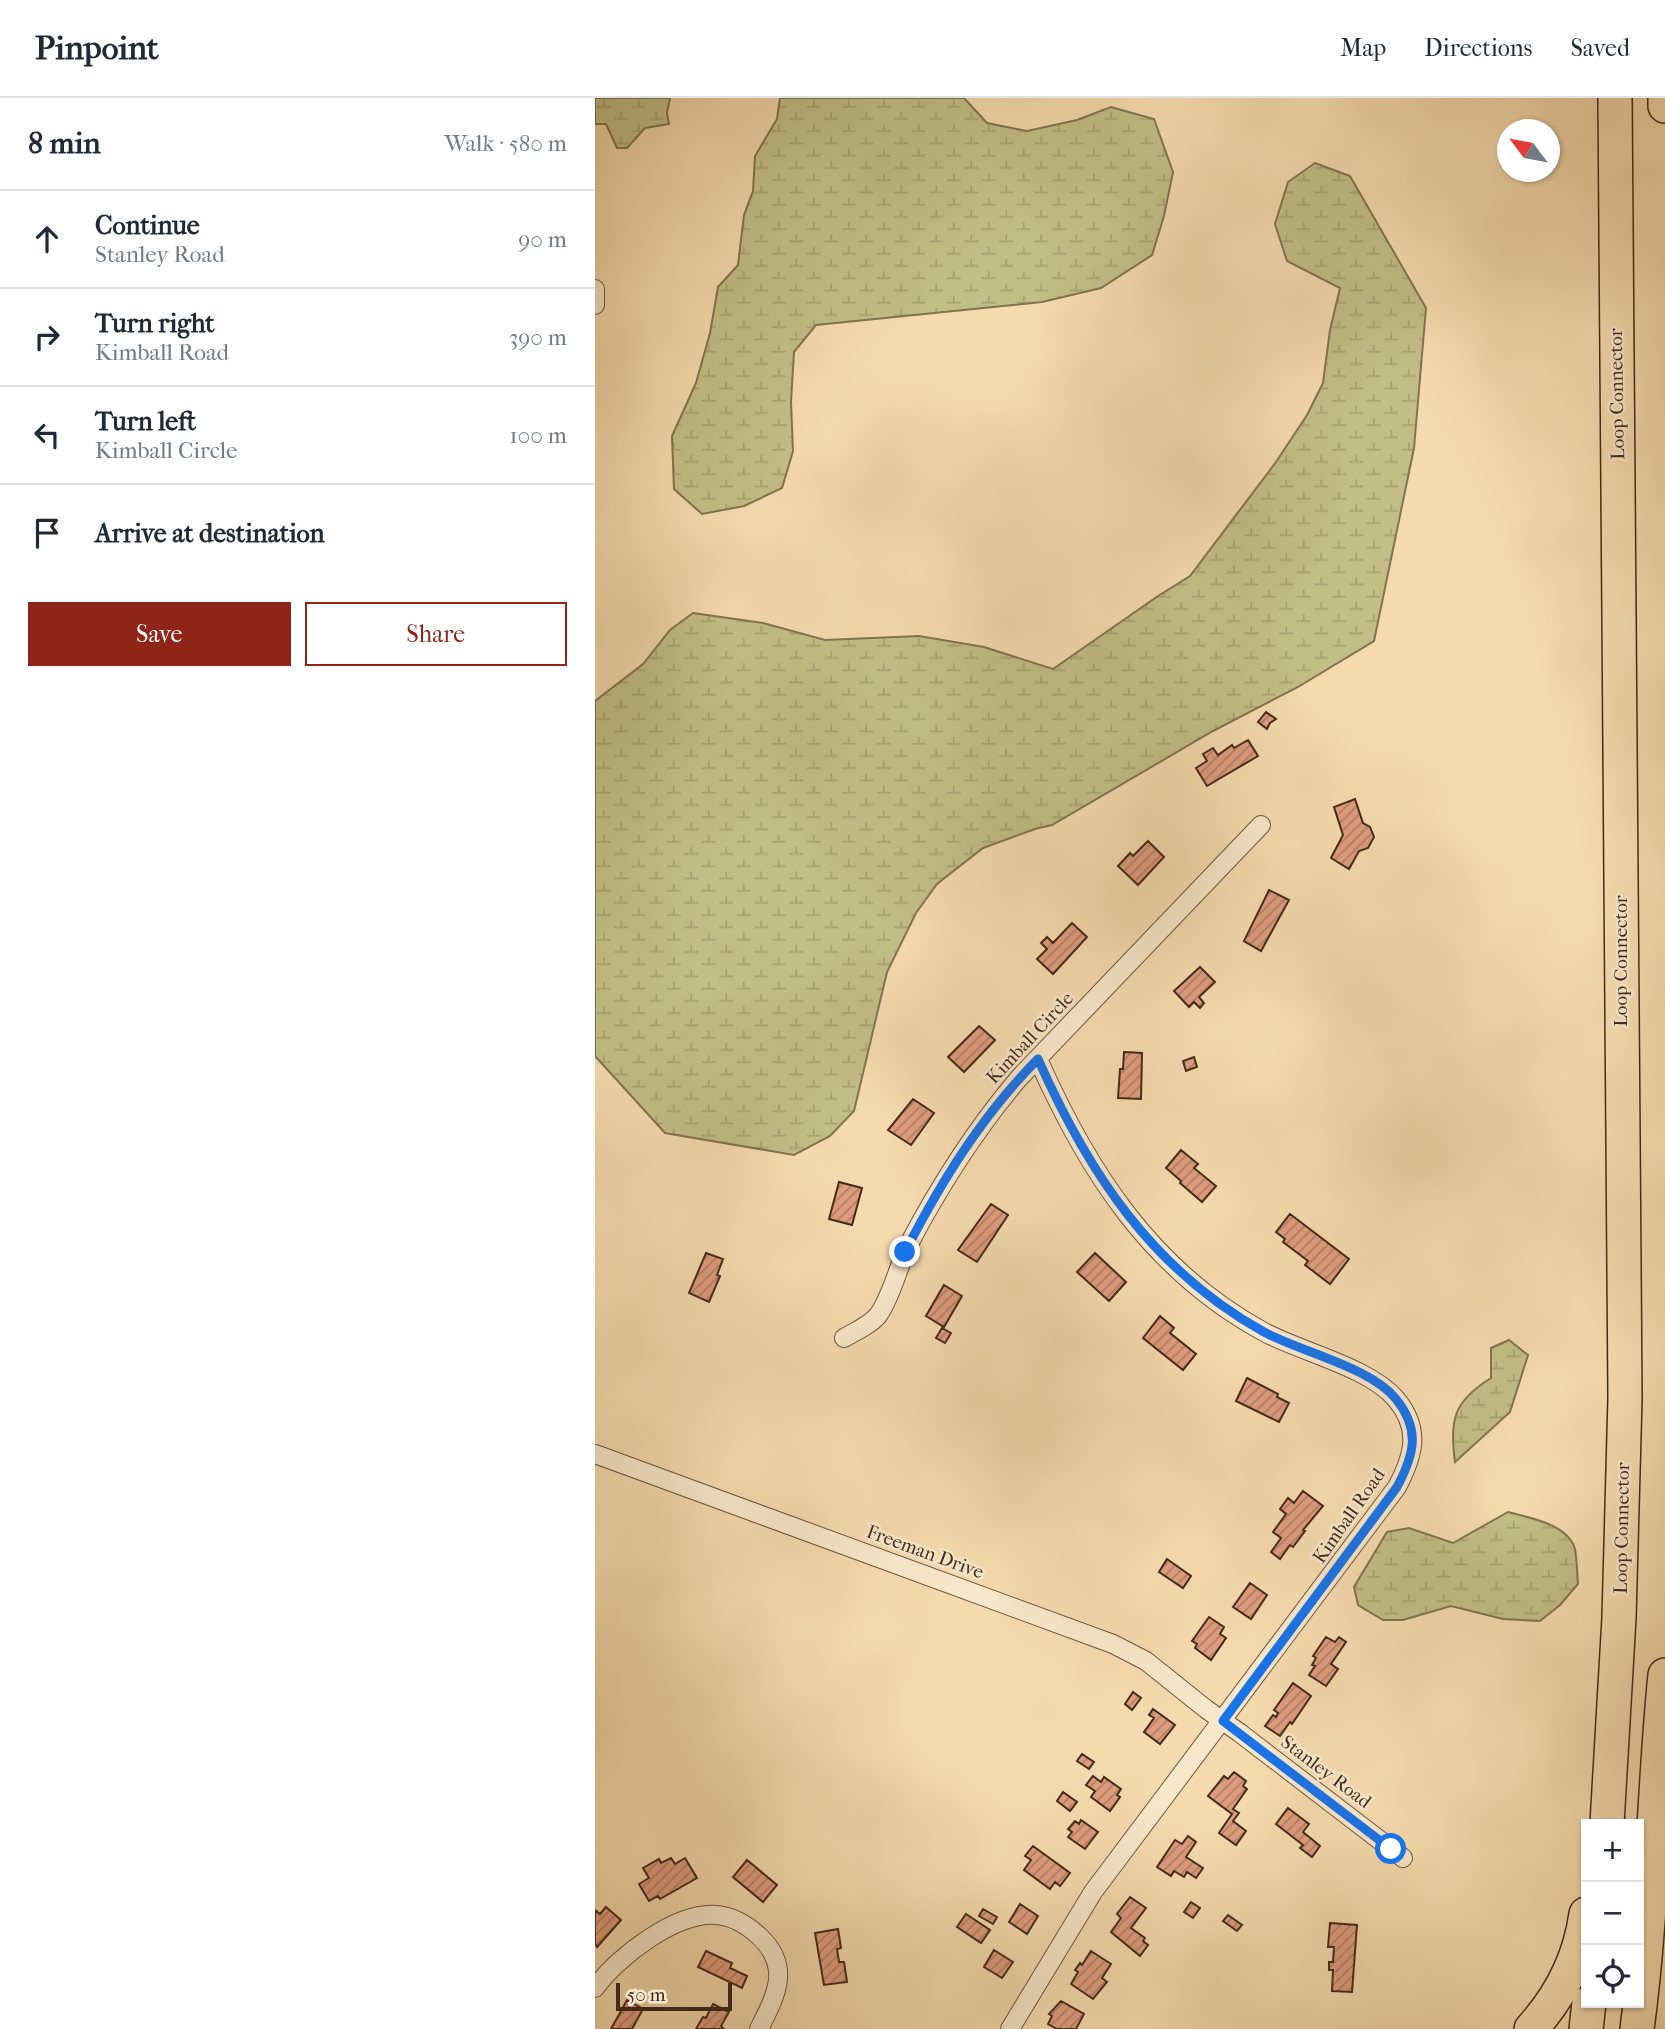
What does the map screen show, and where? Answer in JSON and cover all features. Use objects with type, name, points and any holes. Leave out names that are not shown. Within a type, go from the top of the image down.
[{"type":"highway","name":"Loop Connector","points":[[1607,1819],[1615,1730],[1625,1398],[1615,98]]},
{"type":"highway","points":[[1665,98],[1665,106]]},
{"type":"highway","points":[[1637,2029],[1651,1895],[1656,1767],[1665,1675]]},
{"type":"highway","points":[[1601,1819],[1615,1730]]},
{"type":"highway","points":[[1531,2029],[1548,2008],[1569,1973],[1581,1938]]},
{"type":"highway","points":[[1586,2029],[1588,2008]]},
{"type":"street","points":[[595,289],[595,304]]},
{"type":"street","name":"Kimball Circle","points":[[844,1338],[878,1316],[905,1252],[952,1167],[996,1105],[1261,825]]},
{"type":"street","name":"Kimball Road","points":[[1010,2029],[1087,1900],[1397,1487],[1408,1466],[1413,1448],[1412,1430],[1394,1397],[1376,1383],[1265,1333],[1205,1293],[1146,1236],[1097,1174],[1071,1130],[1038,1059]]},
{"type":"street","name":"Freeman Drive","points":[[595,1454],[1113,1644],[1146,1661],[1223,1721]]},
{"type":"street","name":"Stanley Road","points":[[1223,1721],[1403,1858]]},
{"type":"street","points":[[595,1988],[626,1954],[674,1925],[698,1916],[715,1914],[730,1917],[747,1926],[762,1939],[774,1955],[779,1973],[777,1992],[759,2029]]},
{"type":"green space","points":[[595,98],[670,98],[667,113],[669,124],[645,128],[627,148],[617,148],[606,124],[595,124]]},
{"type":"green space","points":[[780,98],[964,98],[987,123],[1027,131],[1077,120],[1111,107],[1154,119],[1173,172],[1152,255],[1101,288],[1042,302],[816,325],[794,352],[791,402],[793,451],[782,488],[744,506],[702,514],[674,489],[672,436],[696,383],[710,333],[718,287],[738,265],[744,215],[753,191],[755,156],[777,119]]},
{"type":"green space","points":[[1315,163],[1350,176],[1426,308],[1414,448],[1374,641],[1298,687],[1213,731],[1052,825],[983,848],[937,884],[916,913],[887,972],[854,1111],[830,1136],[794,1155],[665,1133],[595,1056],[595,701],[643,664],[670,630],[693,613],[763,623],[825,640],[919,636],[984,647],[1053,669],[1190,576],[1276,462],[1307,415],[1323,383],[1330,330],[1340,288],[1287,261],[1275,224],[1288,182]]},
{"type":"green space","points":[[1509,1340],[1528,1355],[1510,1412],[1455,1462],[1453,1434],[1457,1413],[1469,1395],[1491,1378],[1491,1348]]},
{"type":"green space","points":[[1508,1512],[1557,1528],[1571,1540],[1575,1549],[1578,1584],[1560,1605],[1540,1621],[1503,1619],[1451,1606],[1403,1620],[1383,1620],[1358,1605],[1354,1587],[1387,1532],[1409,1528],[1453,1543]]},
{"type":"building","points":[[1266,712],[1276,719],[1267,729],[1258,722]]},
{"type":"building","points":[[1248,740],[1258,756],[1207,786],[1196,768],[1207,761],[1203,754],[1213,748],[1218,755],[1232,745],[1234,748]]},
{"type":"building","points":[[1355,799],[1363,823],[1370,827],[1374,837],[1368,848],[1359,851],[1349,869],[1331,858],[1343,835],[1334,807]]},
{"type":"building","points":[[1148,841],[1164,857],[1138,885],[1118,866],[1130,853],[1133,856]]},
{"type":"building","points":[[1269,890],[1289,900],[1261,951],[1244,941]]},
{"type":"building","points":[[1072,923],[1087,937],[1053,974],[1037,959],[1047,949],[1041,943],[1047,937],[1053,943]]},
{"type":"building","points":[[1200,967],[1215,982],[1199,997],[1204,1003],[1200,1008],[1194,1002],[1189,1007],[1174,991]]},
{"type":"building","points":[[979,1026],[995,1040],[964,1072],[948,1057]]},
{"type":"building","points":[[1124,1052],[1142,1053],[1141,1099],[1118,1098]]},
{"type":"building","points":[[1194,1057],[1197,1067],[1186,1071],[1183,1061]]},
{"type":"building","points":[[913,1099],[934,1113],[911,1145],[888,1130]]},
{"type":"building","points":[[1181,1150],[1198,1164],[1194,1168],[1216,1186],[1202,1202],[1166,1168]]},
{"type":"building","points":[[839,1182],[862,1188],[852,1225],[829,1219]]},
{"type":"building","points":[[991,1204],[1008,1215],[977,1262],[958,1250]]},
{"type":"building","points":[[1290,1214],[1349,1259],[1330,1284],[1305,1265],[1308,1261],[1283,1242],[1285,1239],[1276,1232]]},
{"type":"building","points":[[706,1253],[723,1259],[717,1275],[720,1276],[709,1302],[689,1293]]},
{"type":"building","points":[[1095,1253],[1126,1282],[1109,1301],[1077,1272]]},
{"type":"building","points":[[944,1285],[962,1296],[944,1327],[926,1316]]},
{"type":"building","points":[[1160,1316],[1174,1328],[1170,1333],[1196,1354],[1183,1370],[1143,1338]]},
{"type":"building","points":[[942,1328],[951,1333],[945,1343],[936,1338]]},
{"type":"building","points":[[1247,1378],[1278,1394],[1277,1397],[1289,1403],[1279,1422],[1236,1401]]},
{"type":"building","points":[[1303,1491],[1323,1506],[1293,1547],[1290,1545],[1280,1559],[1271,1552],[1281,1538],[1273,1532],[1286,1514],[1280,1509],[1288,1498],[1294,1503]]},
{"type":"building","points":[[1167,1559],[1191,1576],[1183,1588],[1159,1572]]},
{"type":"building","points":[[1250,1583],[1267,1595],[1251,1619],[1233,1607]]},
{"type":"building","points":[[1209,1617],[1224,1627],[1220,1634],[1226,1638],[1211,1660],[1195,1648],[1197,1644],[1192,1641]]},
{"type":"building","points":[[1326,1637],[1335,1642],[1339,1637],[1346,1642],[1331,1664],[1338,1669],[1326,1686],[1309,1675],[1315,1666],[1312,1665],[1316,1658],[1313,1656]]},
{"type":"building","points":[[1293,1683],[1311,1696],[1292,1724],[1290,1722],[1280,1736],[1265,1726],[1273,1715],[1276,1717],[1278,1713],[1274,1710]]},
{"type":"building","points":[[1133,1692],[1141,1698],[1132,1710],[1125,1704]]},
{"type":"building","points":[[1153,1709],[1175,1725],[1160,1744],[1144,1732],[1154,1718],[1149,1715]]},
{"type":"building","points":[[1082,1754],[1094,1762],[1089,1769],[1077,1761]]},
{"type":"building","points":[[1234,1772],[1246,1781],[1243,1786],[1247,1789],[1233,1809],[1239,1813],[1233,1821],[1246,1831],[1236,1845],[1219,1833],[1232,1814],[1208,1796],[1224,1776],[1228,1779]]},
{"type":"building","points":[[1093,1776],[1101,1782],[1104,1777],[1121,1789],[1117,1795],[1120,1797],[1110,1811],[1091,1797],[1095,1791],[1086,1785]]},
{"type":"building","points":[[1063,1792],[1077,1802],[1070,1811],[1057,1801]]},
{"type":"building","points":[[1288,1808],[1309,1824],[1303,1832],[1320,1846],[1312,1857],[1300,1848],[1303,1845],[1276,1824]]},
{"type":"building","points":[[1081,1820],[1098,1832],[1085,1849],[1068,1837],[1072,1832],[1068,1829],[1075,1821],[1079,1824]]},
{"type":"building","points":[[1188,1836],[1196,1842],[1186,1857],[1203,1868],[1196,1878],[1187,1872],[1184,1877],[1174,1871],[1171,1876],[1157,1867],[1175,1840],[1182,1844]]},
{"type":"building","points":[[1033,1846],[1070,1873],[1060,1886],[1055,1882],[1050,1889],[1024,1870],[1031,1860],[1025,1856]]},
{"type":"building","points":[[671,1858],[675,1864],[685,1858],[697,1878],[660,1899],[658,1896],[649,1901],[639,1884],[649,1878],[643,1868],[659,1859],[661,1863]]},
{"type":"building","points":[[747,1860],[777,1885],[763,1902],[733,1877]]},
{"type":"building","points":[[1130,1897],[1146,1908],[1131,1928],[1145,1938],[1143,1941],[1148,1945],[1140,1956],[1111,1932],[1121,1918],[1117,1914]]},
{"type":"building","points":[[1191,1902],[1200,1908],[1193,1918],[1184,1912]]},
{"type":"building","points":[[1020,1904],[1038,1916],[1027,1934],[1009,1922]]},
{"type":"building","points":[[606,1907],[621,1920],[597,1947],[595,1910],[600,1914]]},
{"type":"building","points":[[983,1909],[997,1917],[993,1924],[979,1916]]},
{"type":"building","points":[[966,1914],[990,1930],[981,1943],[957,1927]]},
{"type":"building","points":[[1228,1915],[1242,1925],[1237,1931],[1223,1921]]},
{"type":"building","points":[[1330,1923],[1357,1925],[1352,1992],[1332,1991],[1333,1970],[1329,1970],[1329,1962],[1333,1962],[1334,1947],[1328,1947]]},
{"type":"building","points":[[838,1929],[841,1948],[837,1949],[839,1962],[844,1962],[847,1982],[824,1985],[815,1933]]},
{"type":"building","points":[[994,1950],[1013,1962],[1002,1978],[984,1967]]},
{"type":"building","points":[[706,1951],[732,1963],[730,1968],[747,1976],[742,1988],[698,1967]]},
{"type":"building","points":[[1091,1951],[1111,1964],[1102,1978],[1107,1982],[1093,1999],[1071,1984],[1078,1972],[1075,1970],[1080,1963],[1082,1965]]},
{"type":"building","points":[[627,2000],[643,2009],[632,2029],[611,2029]]},
{"type":"building","points":[[1061,2001],[1084,2014],[1076,2029],[1057,2029],[1048,2024],[1052,2016],[1049,2014]]},
{"type":"building","points":[[713,2004],[729,2012],[721,2026],[724,2029],[696,2029],[703,2017],[706,2018]]},
{"type":"route","points":[[905,1252],[952,1167],[973,1136],[996,1105],[1038,1059],[1071,1130],[1097,1174],[1146,1236],[1175,1266],[1205,1293],[1265,1333],[1353,1371],[1376,1383],[1394,1397],[1412,1430],[1413,1448],[1408,1466],[1397,1487],[1223,1721],[1391,1849]]}]
